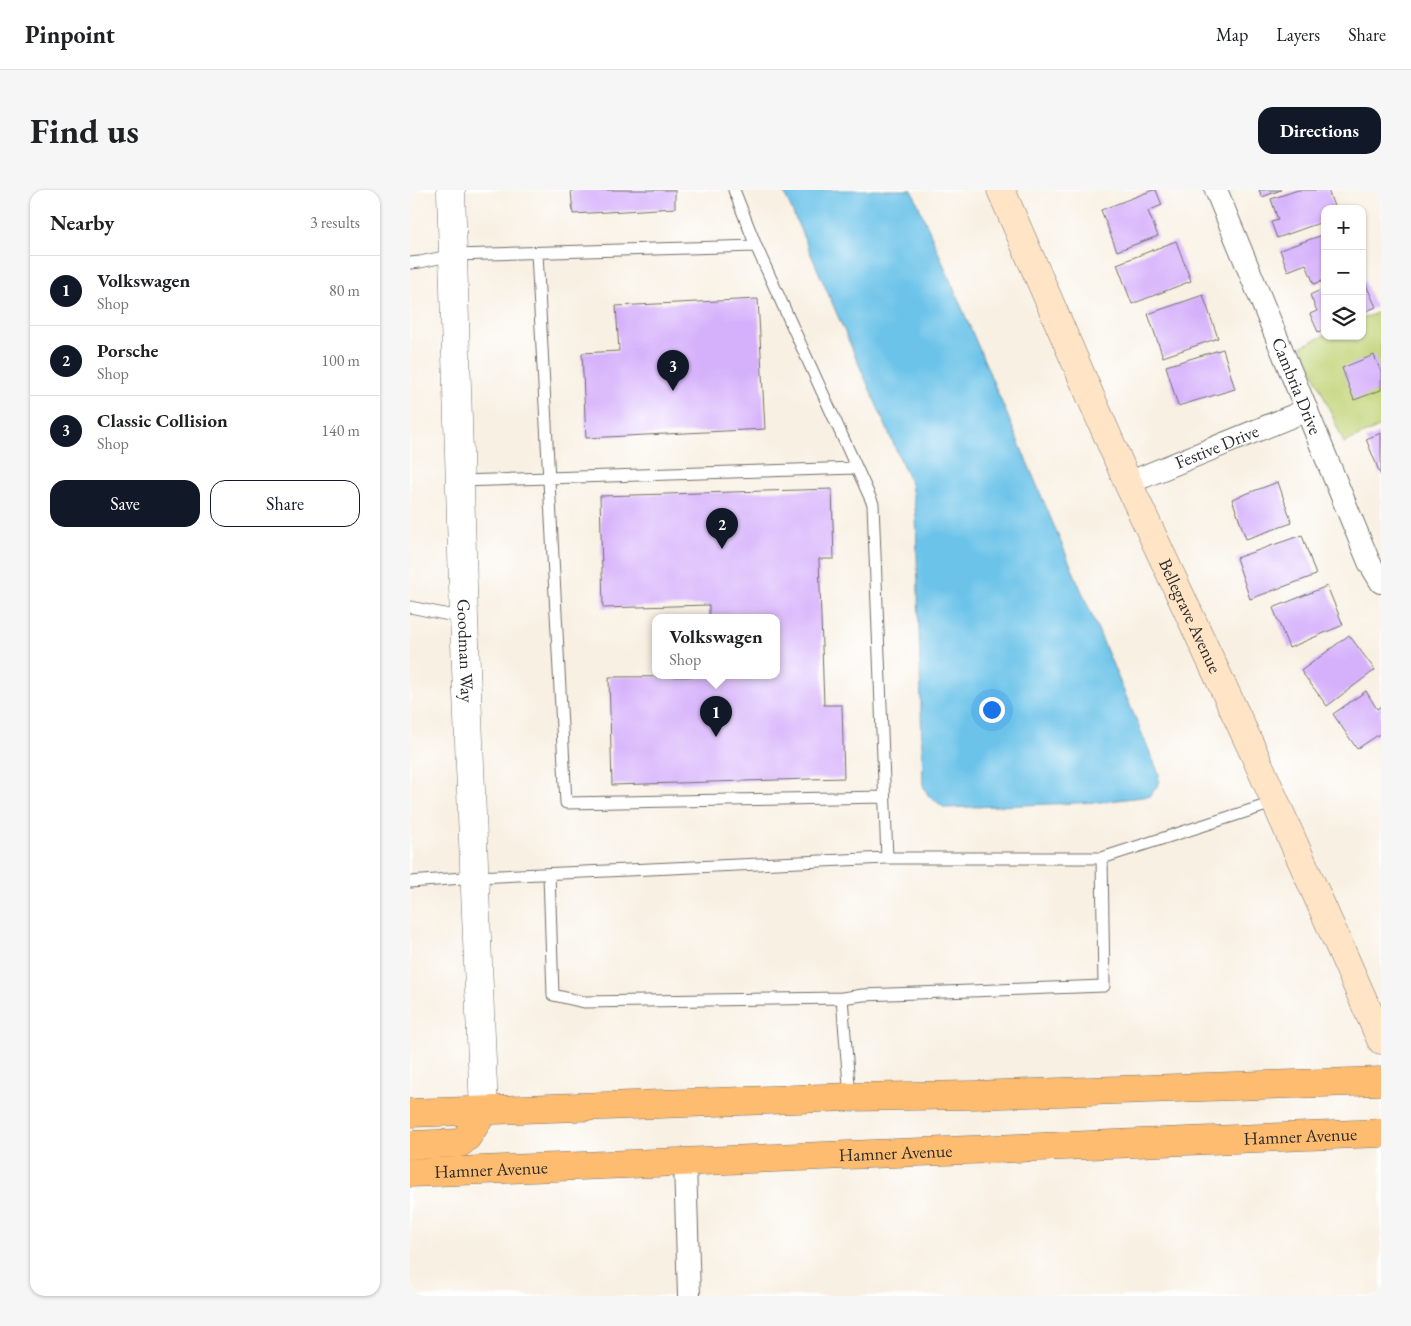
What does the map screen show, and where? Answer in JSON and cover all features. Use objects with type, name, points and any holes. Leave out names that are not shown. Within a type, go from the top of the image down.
[{"type":"main road","name":"Bellegrave Avenue","points":[[1001,190],[1128,483],[1276,802],[1381,1040]]},
{"type":"main road","points":[[410,1114],[850,1097],[973,1095],[1381,1081]]},
{"type":"main road","points":[[410,1146],[460,1143],[467,1137],[484,1111]]},
{"type":"main road","name":"Hamner Avenue","points":[[410,1173],[1381,1133]]},
{"type":"street","name":"Goodman Way","points":[[450,190],[464,618],[484,1111]]},
{"type":"street","name":"Cambria Drive","points":[[1216,190],[1369,562],[1381,582]]},
{"type":"street","name":"Festive Drive","points":[[1128,483],[1307,410]]},
{"type":"street","points":[[685,1163],[689,1296]]},
{"type":"lane","points":[[734,190],[756,246],[872,504],[887,858]]},
{"type":"lane","points":[[410,263],[453,255],[756,246]]},
{"type":"lane","points":[[537,253],[566,803],[884,797]]},
{"type":"lane","points":[[460,482],[856,468]]},
{"type":"lane","points":[[410,606],[464,618]]},
{"type":"lane","points":[[410,882],[476,877],[887,858],[1102,858],[1276,802]]},
{"type":"lane","points":[[549,874],[554,995],[584,1002],[842,998],[863,995],[1104,986],[1102,858]]},
{"type":"lane","points":[[842,998],[850,1097]]},
{"type":"green space","points":[[1381,311],[1381,426],[1344,443],[1302,346],[1321,337],[1321,340],[1366,340],[1366,317]]},
{"type":"water","points":[[783,190],[912,190],[1159,774],[1158,785],[1150,796],[1101,802],[945,808],[928,795],[923,785],[916,515],[911,484]]},
{"type":"building","points":[[571,190],[675,190],[675,208],[573,214]]},
{"type":"building","points":[[1156,190],[1162,205],[1148,211],[1158,236],[1117,251],[1101,210]]},
{"type":"building","points":[[1259,190],[1281,190],[1262,197]]},
{"type":"building","points":[[1298,190],[1328,190],[1334,205],[1321,205],[1321,222],[1277,238],[1271,222],[1278,220],[1271,199]]},
{"type":"building","points":[[1321,235],[1321,281],[1314,284],[1306,264],[1288,271],[1280,250]]},
{"type":"building","points":[[1176,241],[1191,281],[1132,304],[1117,264]]},
{"type":"building","points":[[1366,285],[1376,307],[1366,311]]},
{"type":"building","points":[[1321,290],[1321,331],[1318,332],[1310,314],[1317,311],[1310,295]]},
{"type":"building","points":[[1203,295],[1218,338],[1163,357],[1148,314]]},
{"type":"building","points":[[758,299],[765,429],[586,438],[582,353],[619,351],[616,306]]},
{"type":"building","points":[[1223,349],[1235,389],[1178,406],[1166,366]]},
{"type":"building","points":[[1374,355],[1381,372],[1381,390],[1354,400],[1342,368]]},
{"type":"building","points":[[1381,433],[1381,476],[1366,439]]},
{"type":"building","points":[[1278,482],[1292,523],[1246,539],[1232,499]]},
{"type":"building","points":[[832,489],[834,559],[819,559],[824,705],[842,705],[844,778],[612,785],[609,677],[780,679],[780,614],[709,614],[709,605],[603,608],[600,496]]},
{"type":"building","points":[[1302,535],[1316,575],[1250,599],[1236,558]]},
{"type":"building","points":[[1327,586],[1343,625],[1289,648],[1273,608]]},
{"type":"building","points":[[1349,635],[1375,670],[1327,706],[1301,671]]},
{"type":"building","points":[[1366,691],[1377,709],[1381,706],[1381,733],[1357,749],[1333,714]]},
{"type":"place","name":"Classic Collision","points":[[673,391]]},
{"type":"place","name":"Porsche","points":[[722,549]]},
{"type":"place","name":"Volkswagen","points":[[716,737]]}]
